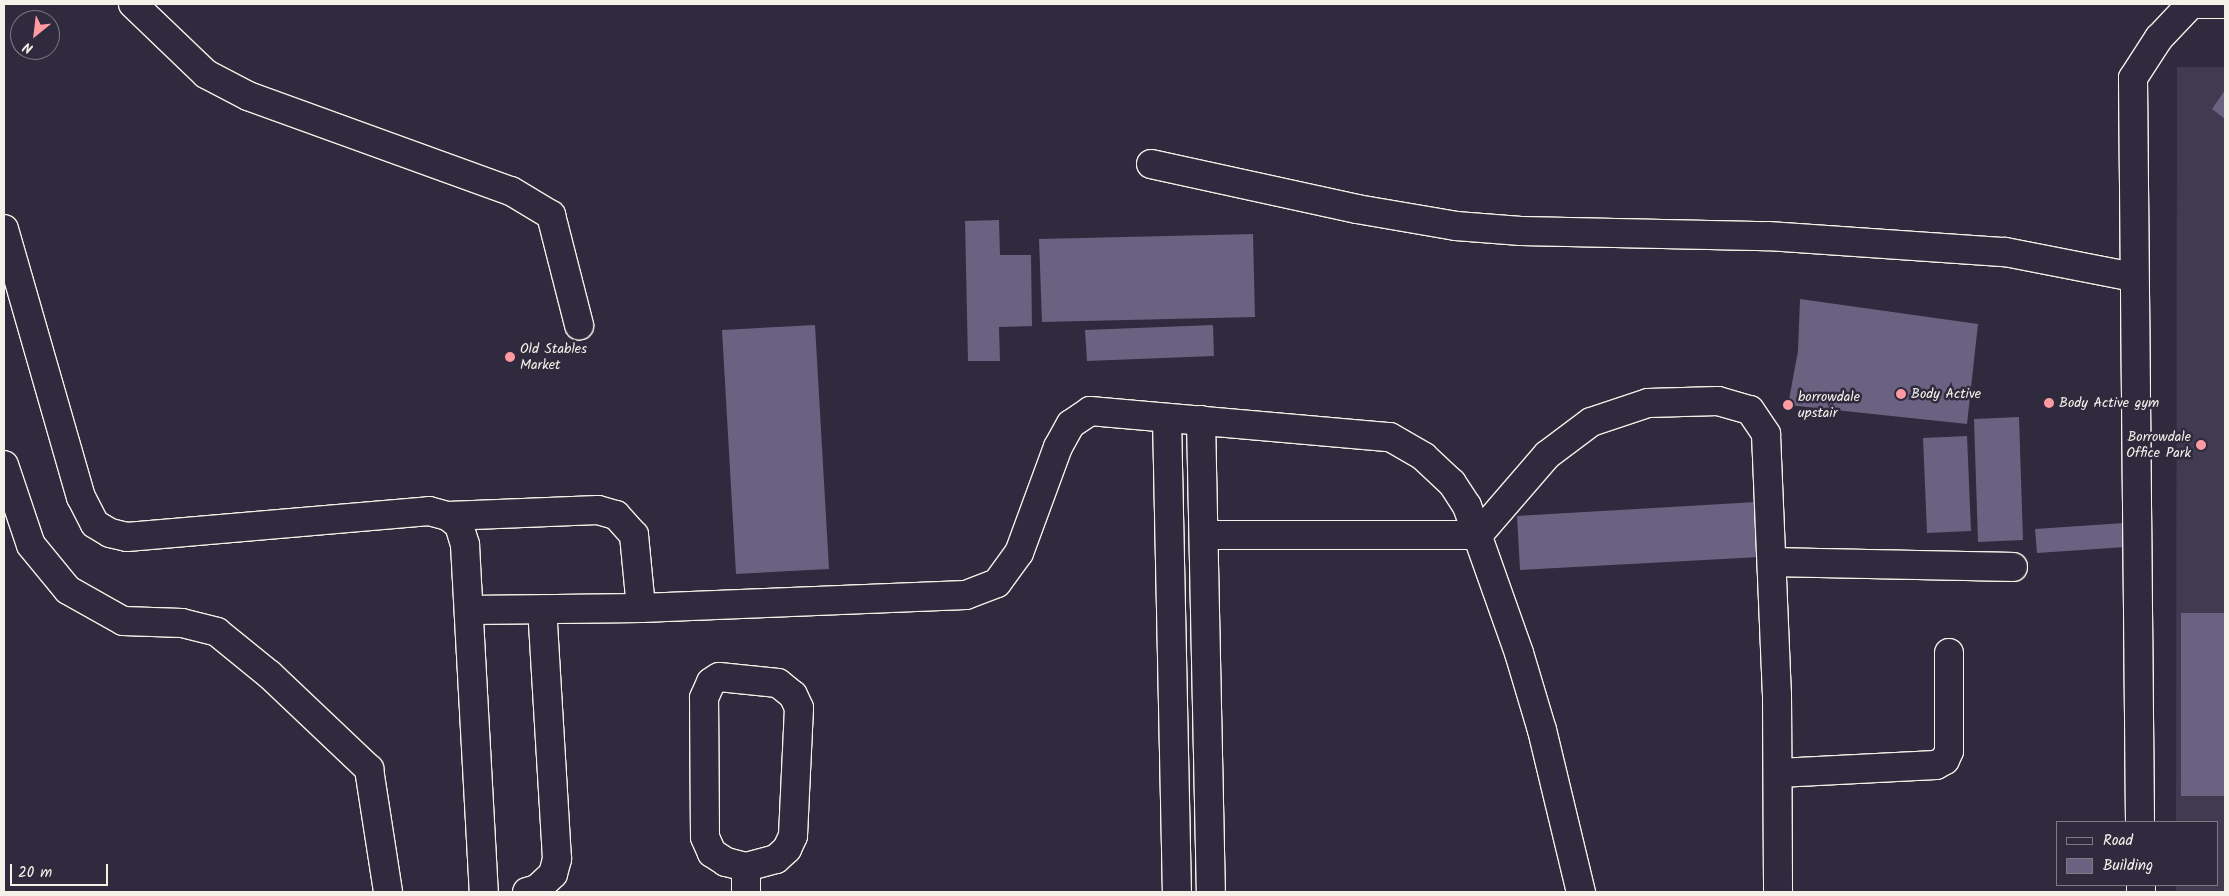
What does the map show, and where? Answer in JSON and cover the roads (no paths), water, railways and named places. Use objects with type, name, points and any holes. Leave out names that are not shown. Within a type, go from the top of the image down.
[{"type":"street","points":[[133,4],[206,74],[248,96],[511,191],[552,215],[578,325]]},
{"type":"street","points":[[2140,821],[2133,78],[2159,38],[2191,4],[2225,4]]},
{"type":"street","points":[[1150,164],[1357,209],[1456,226],[1521,232],[1768,236],[1995,251],[2134,278]]},
{"type":"street","points":[[4,229],[81,498],[95,524],[110,533],[126,537],[429,511],[448,516],[598,510],[616,516],[634,535],[641,608]]},
{"type":"street","points":[[1204,535],[1478,535],[1547,455],[1590,422],[1648,403],[1718,401],[1750,410],[1766,434],[1778,773],[1778,892]]},
{"type":"street","points":[[468,610],[641,608],[966,595],[997,583],[1019,553],[1058,447],[1071,424],[1090,411],[1390,437],[1424,457],[1452,483],[1467,506],[1520,653],[1542,730],[1582,892]]},
{"type":"street","points":[[1167,418],[1177,892]]},
{"type":"street","points":[[1201,420],[1211,892]]},
{"type":"street","points":[[4,465],[31,544],[68,590],[123,621],[182,623],[217,632],[270,675],[369,769],[388,892]]},
{"type":"street","points":[[448,516],[459,525],[465,545],[484,892]]},
{"type":"street","points":[[1772,562],[2013,567]]},
{"type":"street","points":[[527,892],[538,889],[553,874],[557,859],[542,609]]},
{"type":"street","points":[[1778,773],[1936,766],[1945,760],[1949,751],[1948,653]]},
{"type":"street","points":[[719,677],[778,683],[792,695],[799,708],[793,836],[787,849],[746,880],[726,862],[712,853],[705,838],[704,698],[711,682],[719,677]]},
{"type":"place","name":"Old Stables Market","points":[[510,357]]},
{"type":"place","name":"Body Active","points":[[1901,394]]},
{"type":"place","name":"Body Active gym","points":[[2049,403]]},
{"type":"place","name":"borrowdale upstair","points":[[1788,405]]},
{"type":"place","name":"Borrowdale Office Park","points":[[2201,445]]}]
